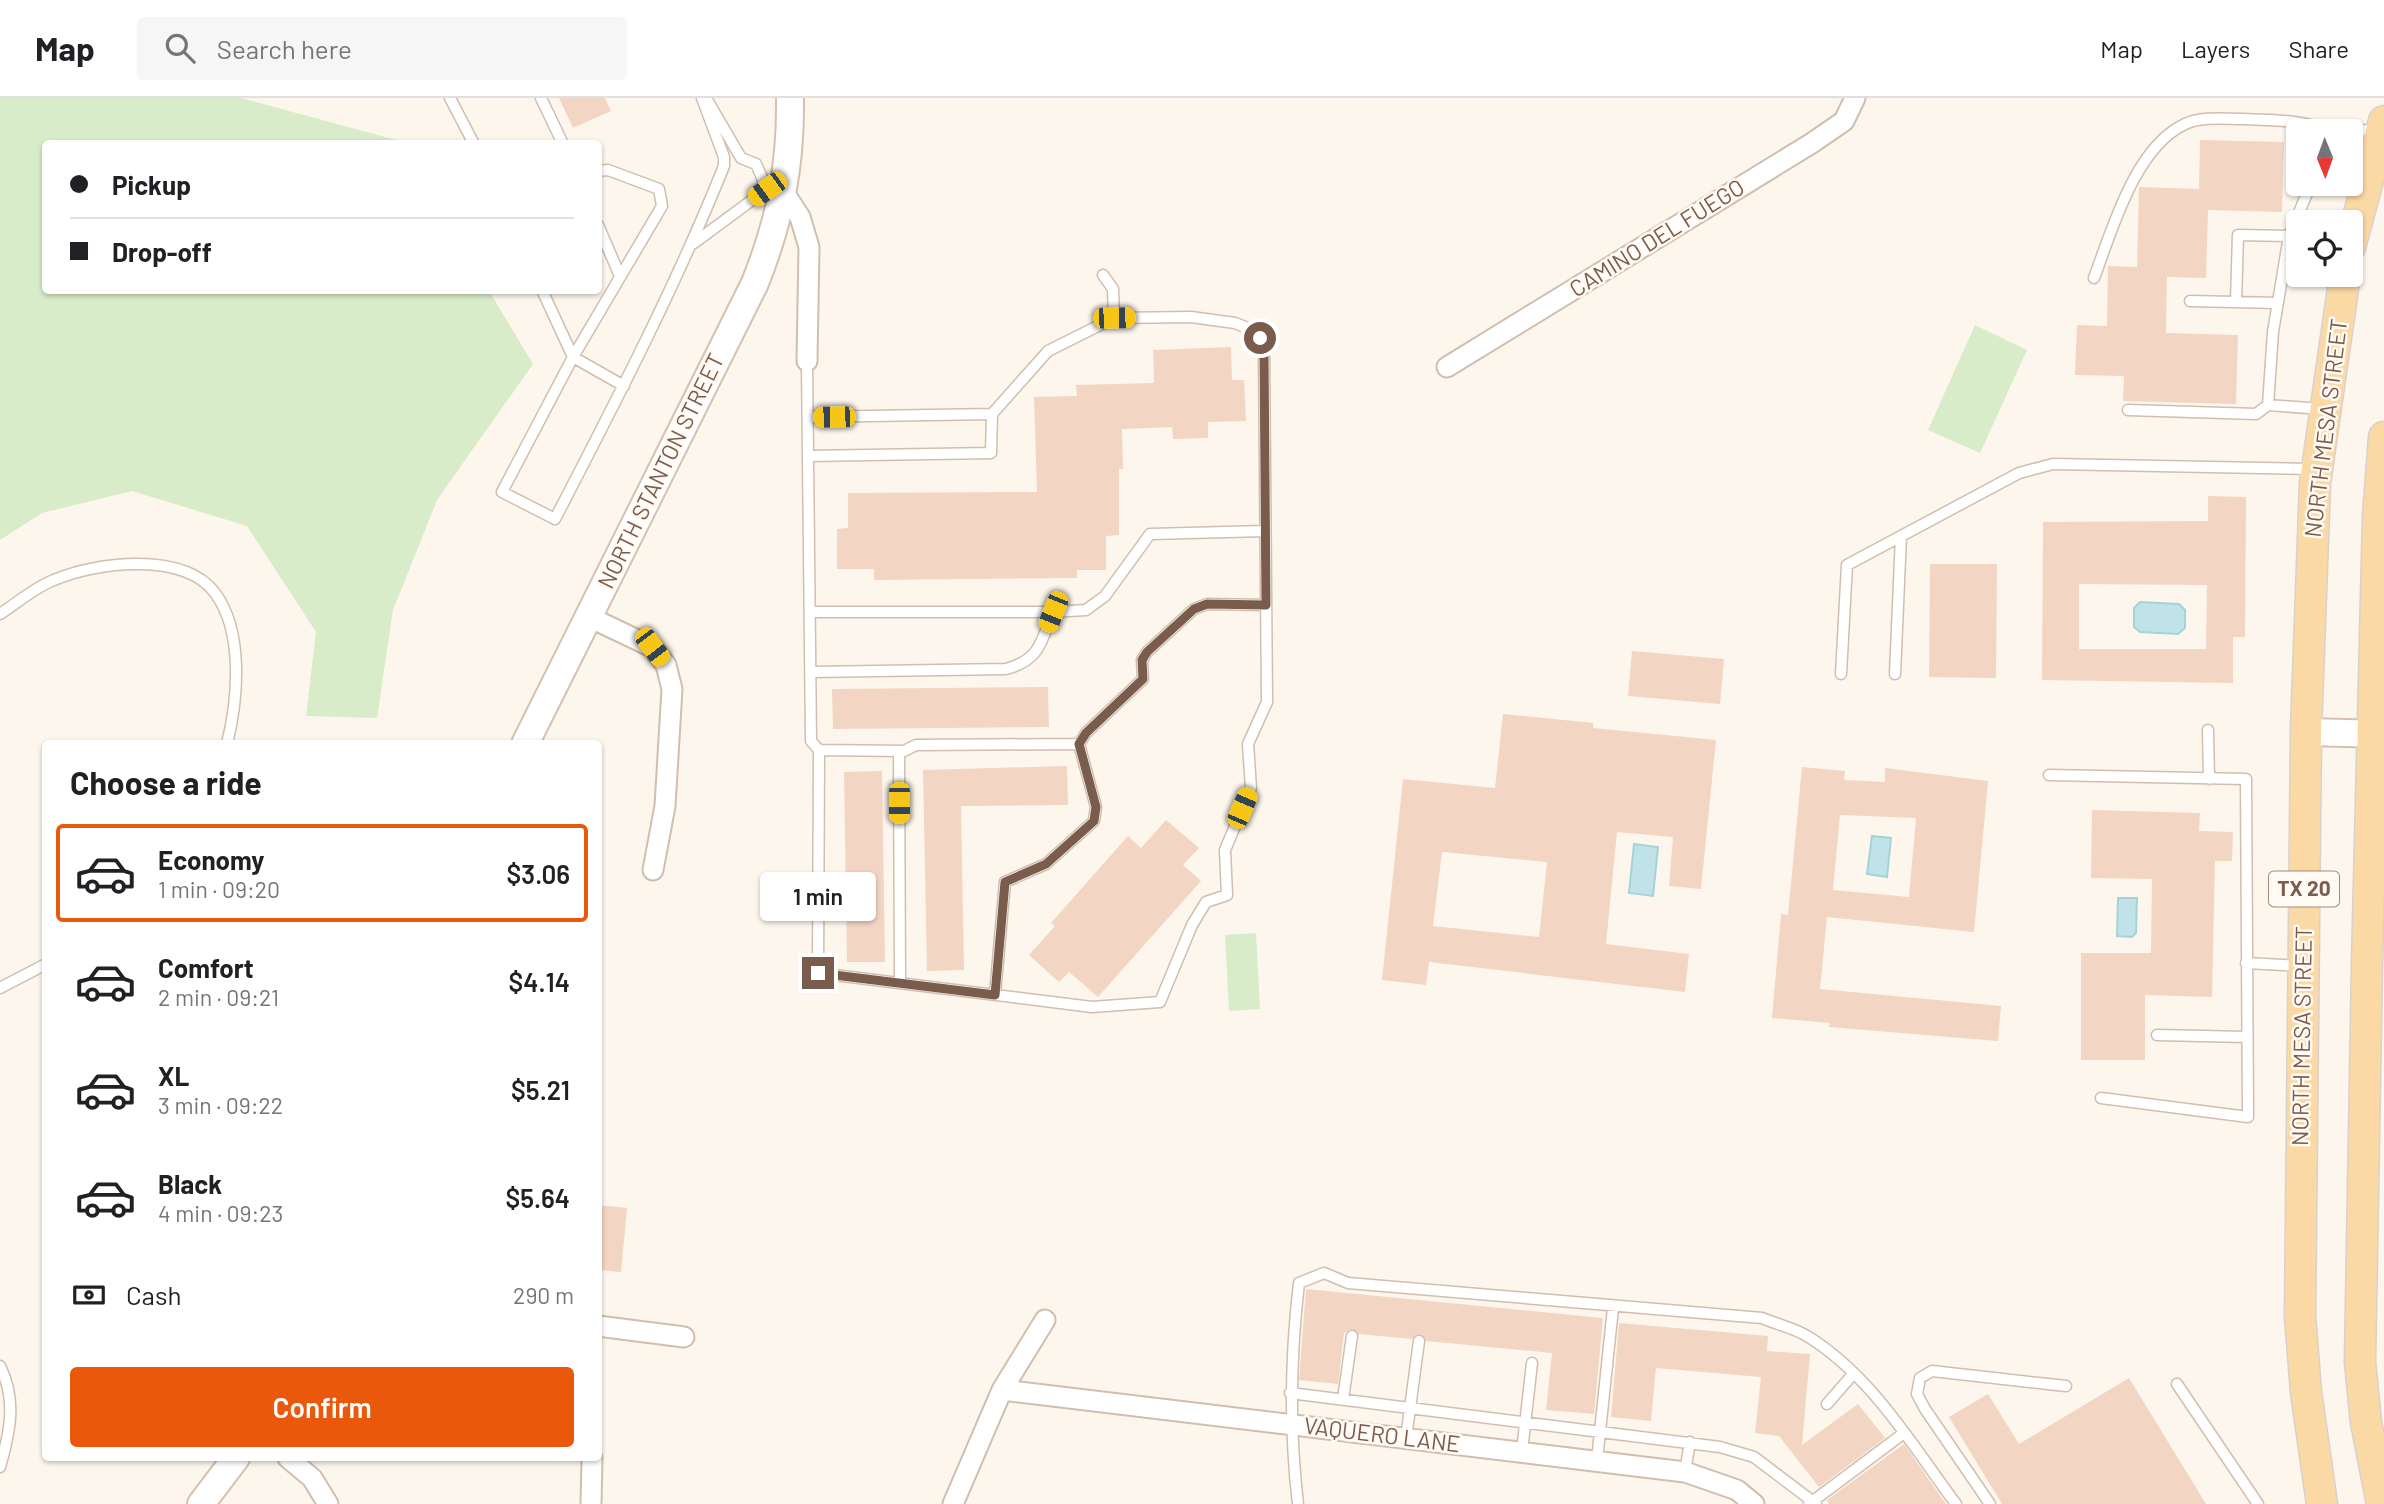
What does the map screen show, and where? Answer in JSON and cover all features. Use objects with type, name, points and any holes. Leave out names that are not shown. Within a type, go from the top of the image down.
[{"type":"main road","points":[[2360,210],[2383,128]]},
{"type":"main road","name":"NORTH MESA STREET","points":[[2322,1504],[2306,1392],[2300,1316],[2306,732],[2316,469],[2343,287]]},
{"type":"main road","name":"TX 20","points":[[2382,1504],[2366,1422],[2360,1362],[2367,1234],[2380,732],[2384,437]]},
{"type":"street","name":"NORTH STANTON STREET","points":[[528,740],[755,283],[776,191],[790,98]]},
{"type":"street","name":"CAMINO DEL FUEGO","points":[[1447,367],[1812,143],[1844,121],[1856,98]]},
{"type":"street","points":[[776,191],[800,217],[809,247],[807,361]]},
{"type":"street","points":[[589,617],[652,647],[666,665],[672,689],[665,806],[653,870]]},
{"type":"street","points":[[2306,732],[2380,732]]},
{"type":"street","points":[[953,1504],[1002,1390],[1045,1320]]},
{"type":"street","points":[[602,1327],[684,1337]]},
{"type":"street","name":"VAQUERO LANE","points":[[1002,1390],[1685,1472],[1737,1490],[1754,1504]]},
{"type":"street","points":[[201,1504],[234,1461]]},
{"type":"street","points":[[292,1461],[312,1478],[328,1504]]},
{"type":"street","points":[[591,1504],[592,1461]]},
{"type":"lane","points":[[450,98],[472,140]]},
{"type":"lane","points":[[541,98],[561,140]]},
{"type":"lane","points":[[693,243],[776,191],[756,164],[741,158],[704,98]]},
{"type":"lane","points":[[602,171],[608,170],[659,189],[663,196],[662,205],[573,357],[502,492],[555,519],[624,386],[693,243],[724,166],[724,157],[704,98]]},
{"type":"lane","points":[[2094,278],[2130,185],[2168,135],[2185,124],[2201,119],[2286,120]]},
{"type":"lane","points":[[2363,129],[2383,128]]},
{"type":"lane","points":[[602,234],[620,276]]},
{"type":"lane","points":[[2236,302],[2238,235],[2286,236]]},
{"type":"lane","points":[[2269,405],[2278,303],[2286,254]]},
{"type":"lane","points":[[1103,275],[1113,289],[1114,318]]},
{"type":"lane","points":[[544,294],[573,357],[624,386]]},
{"type":"lane","points":[[2190,301],[2278,303]]},
{"type":"lane","points":[[807,361],[808,417],[808,456],[811,672],[811,741],[819,750],[818,973],[1092,1007],[1160,1002],[1192,925],[1206,902],[1227,895],[1225,850],[1251,788],[1248,744],[1267,702],[1264,351],[1260,338],[1250,328],[1212,319],[1114,318],[1048,351],[992,414],[991,453],[808,456]]},
{"type":"lane","points":[[2128,410],[2256,414],[2269,405],[2324,410]]},
{"type":"lane","points":[[808,417],[992,414]]},
{"type":"lane","points":[[1841,674],[1847,565],[2019,473],[2053,464],[2316,469]]},
{"type":"lane","points":[[810,612],[1086,610],[1105,596],[1150,534],[1265,531]]},
{"type":"lane","points":[[1895,674],[1901,536]]},
{"type":"lane","points":[[0,614],[52,580],[125,563],[163,567],[194,576],[214,592],[226,613],[233,647],[235,687],[228,740]]},
{"type":"lane","points":[[995,995],[1005,882],[1046,864],[1094,821],[1096,807],[1079,744],[1086,733],[1143,679],[1142,660],[1147,652],[1194,609],[1207,604],[1266,605]]},
{"type":"lane","points":[[811,672],[1006,669],[1023,664],[1036,653],[1053,612]]},
{"type":"lane","points":[[2208,730],[2209,779]]},
{"type":"lane","points":[[819,750],[899,751],[916,745],[1079,744]]},
{"type":"lane","points":[[899,751],[900,983]]},
{"type":"lane","points":[[2049,775],[2246,779],[2248,1117],[2101,1098]]},
{"type":"lane","points":[[2246,963],[2302,966]]},
{"type":"lane","points":[[0,988],[42,966]]},
{"type":"lane","points":[[2157,1035],[2247,1037]]},
{"type":"lane","points":[[1298,1504],[1290,1393],[1299,1283],[1313,1275],[1324,1273],[1348,1283],[1613,1308],[1762,1318],[1806,1335],[1854,1373],[1904,1433],[1956,1504]]},
{"type":"lane","points":[[1597,1460],[1613,1308]]},
{"type":"lane","points":[[1343,1399],[1352,1336]]},
{"type":"lane","points":[[1406,1438],[1419,1341]]},
{"type":"lane","points":[[1522,1451],[1532,1363]]},
{"type":"lane","points":[[0,1366],[8,1381],[12,1425],[0,1466]]},
{"type":"lane","points":[[1990,1504],[1925,1409],[1917,1394],[1920,1378],[1933,1371],[2066,1387]]},
{"type":"lane","points":[[1827,1404],[1854,1373]]},
{"type":"lane","points":[[2177,1384],[2258,1504]]},
{"type":"lane","points":[[1290,1393],[1690,1442],[1754,1457],[1813,1503],[1904,1433]]},
{"type":"lane","points":[[1685,1472],[1690,1442]]},
{"type":"green space","points":[[0,98],[241,98],[396,140],[42,140],[42,294],[491,294],[533,364],[437,500],[393,610],[377,718],[306,716],[316,632],[247,526],[132,491],[42,513],[0,540]]},
{"type":"green space","points":[[1975,325],[2027,350],[1980,453],[1928,430]]},
{"type":"green space","points":[[1256,933],[1260,1009],[1229,1011],[1225,935]]},
{"type":"water","points":[[2140,602],[2179,604],[2185,610],[2185,628],[2178,634],[2140,632],[2134,627],[2134,608]]},
{"type":"water","points":[[1872,836],[1891,838],[1887,877],[1867,874]]},
{"type":"water","points":[[1634,844],[1658,847],[1653,896],[1629,893]]},
{"type":"water","points":[[2118,898],[2137,898],[2136,933],[2132,937],[2117,936]]},
{"type":"building","points":[[559,98],[605,98],[611,111],[573,128]]},
{"type":"building","points":[[2200,140],[2284,142],[2282,212],[2208,210],[2206,278],[2167,277],[2166,333],[2238,335],[2236,404],[2123,401],[2124,376],[2075,375],[2077,325],[2107,326],[2108,266],[2137,267],[2139,187],[2199,189]]},
{"type":"building","points":[[1231,347],[1232,380],[1244,380],[1246,421],[1208,422],[1208,438],[1173,439],[1172,427],[1122,429],[1123,469],[1119,469],[1119,535],[1106,536],[1106,570],[1077,570],[1077,578],[874,580],[874,569],[837,569],[837,529],[848,528],[848,493],[1037,492],[1034,397],[1077,396],[1076,385],[1154,383],[1153,350]]},
{"type":"building","points":[[2208,496],[2246,497],[2245,637],[2233,637],[2233,683],[2042,680],[2043,522],[2208,521]],"holes":[[[2079,584],[2207,585],[2206,649],[2079,649]]]},
{"type":"building","points":[[1930,564],[1997,564],[1996,678],[1929,677]]},
{"type":"building","points":[[1632,651],[1724,659],[1720,704],[1628,696]]},
{"type":"building","points":[[1048,687],[1049,727],[833,729],[832,689]]},
{"type":"building","points":[[1503,714],[1593,723],[1593,728],[1716,740],[1701,889],[1669,886],[1673,837],[1617,832],[1606,944],[1689,954],[1685,992],[1429,962],[1426,985],[1382,980],[1403,779],[1495,788]],"holes":[[[1442,852],[1547,862],[1539,937],[1433,926]]]},
{"type":"building","points":[[1067,766],[1068,805],[961,806],[964,970],[927,971],[923,770]]},
{"type":"building","points":[[1802,767],[1845,771],[1844,780],[1885,782],[1885,768],[1988,781],[1974,932],[1827,917],[1820,989],[2001,1006],[1998,1041],[1829,1027],[1830,1023],[1772,1018],[1781,914],[1788,915]],"holes":[[[1840,815],[1916,818],[1909,897],[1833,890]]]},
{"type":"building","points":[[882,771],[885,962],[847,962],[844,772]]},
{"type":"building","points":[[2092,810],[2200,813],[2199,831],[2233,832],[2232,861],[2215,861],[2212,997],[2145,995],[2145,1060],[2081,1060],[2081,953],[2151,953],[2152,879],[2091,878]]},
{"type":"building","points":[[1166,820],[1199,848],[1183,865],[1201,881],[1098,997],[1069,972],[1059,982],[1029,955],[1055,926],[1051,923],[1128,836],[1141,848]]},
{"type":"building","points":[[602,1205],[627,1208],[621,1272],[602,1270]]},
{"type":"building","points":[[1306,1289],[1603,1318],[1594,1414],[1546,1410],[1552,1353],[1426,1341],[1419,1334],[1412,1339],[1359,1334],[1350,1329],[1344,1333],[1338,1384],[1299,1380]]},
{"type":"building","points":[[1619,1323],[1768,1336],[1767,1351],[1810,1354],[1802,1445],[1858,1404],[1885,1438],[1819,1487],[1779,1436],[1755,1433],[1761,1377],[1656,1368],[1651,1421],[1611,1417]]},
{"type":"building","points":[[2129,1378],[2206,1504],[2002,1504],[1949,1417],[1988,1394],[2019,1444]]},
{"type":"building","points":[[1904,1444],[1946,1504],[1829,1504],[1827,1500]]},
{"type":"route","points":[[818,973],[995,995],[1005,882],[1046,864],[1094,821],[1096,807],[1079,744],[1086,733],[1143,679],[1142,660],[1147,652],[1194,609],[1207,604],[1266,605],[1264,351],[1260,338]]}]
